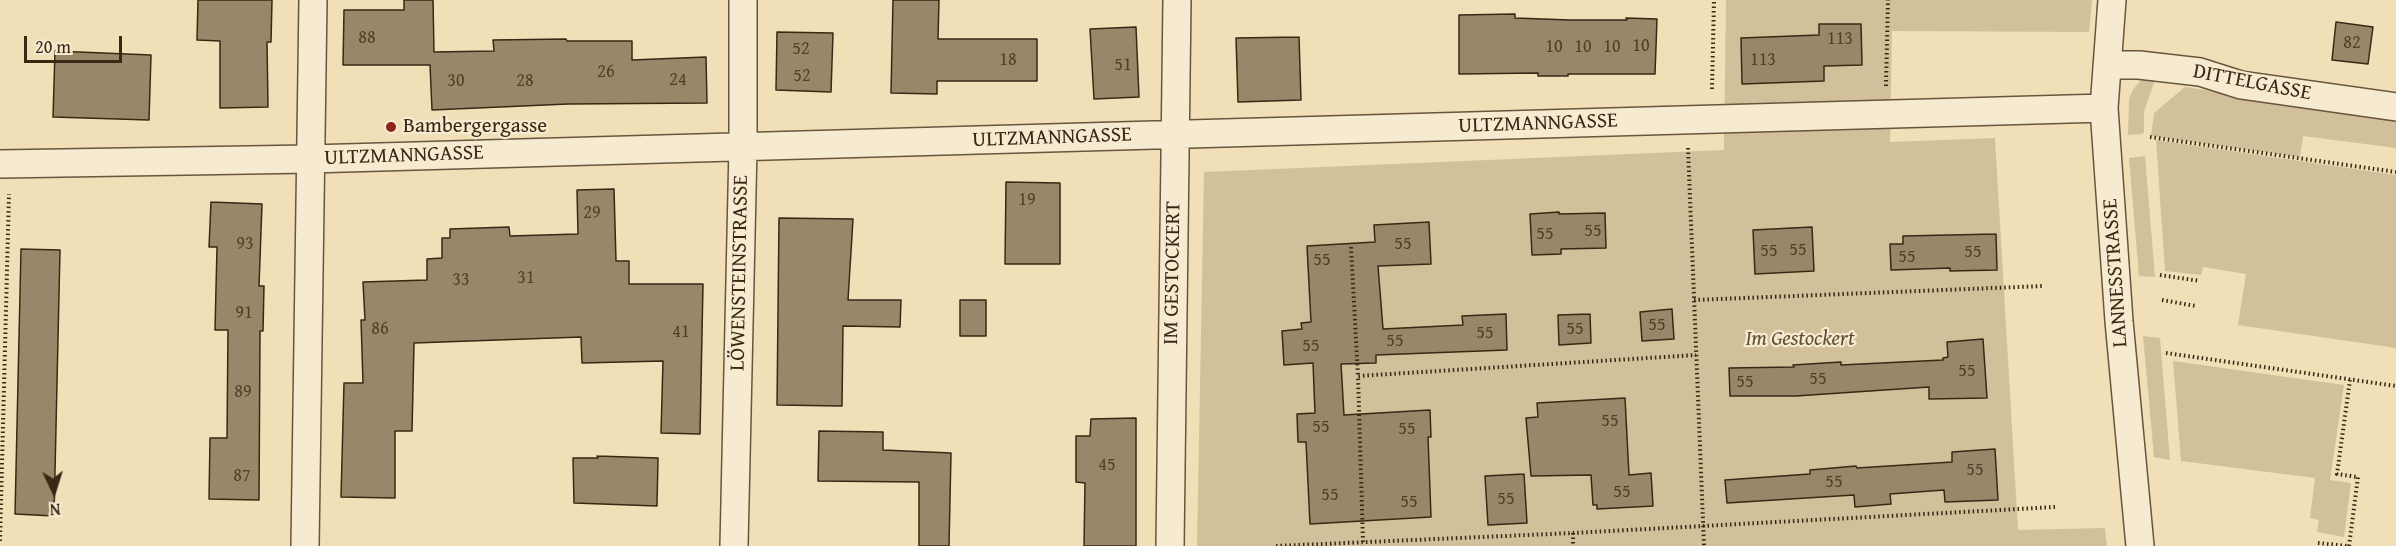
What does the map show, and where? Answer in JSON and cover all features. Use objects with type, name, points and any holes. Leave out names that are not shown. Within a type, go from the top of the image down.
[{"type":"street","points":[[305,546],[313,0]]},
{"type":"street","name":"LÖWENSTEINSTRASSE","points":[[734,546],[743,147],[743,0]]},
{"type":"street","name":"IM GESTOCKERT","points":[[1170,546],[1177,0]]},
{"type":"street","name":"LANNESSTRASSE","points":[[2112,0],[2104,108],[2119,321],[2140,546]]},
{"type":"street","name":"DITTELGASSE","points":[[2107,65],[2200,72],[2241,85],[2396,107]]},
{"type":"street","name":"ULTZMANNGASSE","points":[[5,164],[310,159],[2104,108]]},
{"type":"path","points":[[1704,546],[1694,300],[1700,119],[1714,0]]},
{"type":"path","points":[[1886,94],[1888,0]]},
{"type":"path","points":[[2150,137],[2396,172]]},
{"type":"path","points":[[0,541],[5,164]]},
{"type":"path","points":[[1351,247],[1363,542]]},
{"type":"path","points":[[2160,275],[2200,281]]},
{"type":"path","points":[[1694,300],[2043,286]]},
{"type":"path","points":[[2162,300],[2196,306]]},
{"type":"path","points":[[2166,352],[2396,386]]},
{"type":"path","points":[[1358,376],[1696,355]]},
{"type":"path","points":[[2318,543],[2348,546],[2358,477],[2337,474],[2350,380]]},
{"type":"path","points":[[1276,546],[1573,533],[2055,507]]},
{"type":"path","points":[[1573,533],[1573,546]]},
{"type":"green space","name":"Im Gestockert","points":[[1726,0],[2092,0],[2089,32],[1892,31],[1890,142],[1995,138],[2018,530],[2105,528],[2107,546],[1197,546],[1204,172],[1724,150]]},
{"type":"green space","points":[[2156,77],[2144,112],[2144,132],[2128,135],[2129,100],[2132,91],[2141,80]]},
{"type":"green space","points":[[2185,87],[2396,117],[2396,148],[2303,136],[2300,157],[2151,136],[2154,113]]},
{"type":"green space","points":[[2156,140],[2396,175],[2396,348],[2238,325],[2246,274],[2203,267],[2201,275],[2165,271]]},
{"type":"green space","points":[[2145,156],[2155,277],[2139,276],[2129,158]]},
{"type":"green space","points":[[2143,336],[2160,338],[2170,460],[2154,457]]},
{"type":"green space","points":[[2173,361],[2344,385],[2330,480],[2351,483],[2344,537],[2317,532],[2319,520],[2310,518],[2315,478],[2181,461]]},
{"type":"building","points":[[198,0],[272,0],[271,42],[267,42],[268,107],[220,108],[220,41],[197,40]]},
{"type":"building","points":[[404,0],[433,0],[434,52],[494,51],[493,40],[566,39],[567,41],[632,41],[632,60],[706,57],[707,103],[568,104],[432,110],[430,65],[343,65],[344,10],[404,10]]},
{"type":"building","points":[[893,0],[939,0],[938,39],[1037,39],[1037,81],[937,81],[937,94],[891,93]]},
{"type":"building","points":[[1515,14],[1515,18],[1570,20],[1657,19],[1655,74],[1538,76],[1538,73],[1459,74],[1459,15]]},
{"type":"building","points":[[2336,22],[2373,27],[2368,64],[2332,60]]},
{"type":"building","points":[[1819,24],[1861,24],[1862,65],[1824,66],[1824,81],[1742,84],[1741,38],[1819,35]]},
{"type":"building","points":[[1136,27],[1139,97],[1094,99],[1090,29]]},
{"type":"building","points":[[777,32],[833,33],[831,92],[776,90]]},
{"type":"building","points":[[1299,37],[1301,100],[1238,102],[1236,38]]},
{"type":"building","points":[[55,51],[151,55],[149,120],[53,117]]},
{"type":"building","points":[[1006,182],[1060,183],[1060,264],[1005,264]]},
{"type":"building","points":[[614,189],[616,261],[629,261],[629,284],[703,284],[700,434],[661,433],[663,361],[582,363],[581,337],[414,343],[412,431],[395,431],[395,498],[341,497],[344,383],[363,383],[361,320],[365,320],[363,282],[427,280],[427,259],[442,258],[442,238],[450,238],[450,229],[509,227],[510,236],[578,234],[577,190]]},
{"type":"building","points":[[211,202],[262,204],[259,286],[264,286],[263,331],[260,331],[259,500],[209,499],[210,438],[227,438],[228,330],[215,330],[217,247],[209,247]]},
{"type":"building","points":[[1559,212],[1559,214],[1605,213],[1606,248],[1561,249],[1561,254],[1532,255],[1530,214]]},
{"type":"building","points":[[779,218],[853,219],[848,300],[901,300],[900,327],[843,326],[842,406],[777,405]]},
{"type":"building","points":[[1429,222],[1431,264],[1378,266],[1383,329],[1463,325],[1462,316],[1506,314],[1507,350],[1376,355],[1376,363],[1341,364],[1344,415],[1430,410],[1431,437],[1428,437],[1431,517],[1310,524],[1306,442],[1298,442],[1297,414],[1315,413],[1313,363],[1284,365],[1282,331],[1302,329],[1301,323],[1311,322],[1307,246],[1375,242],[1374,225]]},
{"type":"building","points":[[1812,227],[1814,271],[1755,274],[1753,230]]},
{"type":"building","points":[[1996,234],[1997,270],[1950,271],[1950,268],[1891,270],[1890,244],[1903,244],[1903,236]]},
{"type":"building","points":[[21,249],[60,250],[54,516],[15,514]]},
{"type":"building","points":[[960,300],[986,300],[986,336],[960,336]]},
{"type":"building","points":[[1672,309],[1674,339],[1642,341],[1640,312]]},
{"type":"building","points":[[1590,314],[1591,343],[1559,345],[1558,315]]},
{"type":"building","points":[[1983,339],[1987,398],[1929,399],[1929,387],[1796,396],[1730,396],[1729,368],[1794,367],[1793,365],[1841,362],[1841,365],[1943,360],[1948,357],[1947,342]]},
{"type":"building","points":[[1625,398],[1629,475],[1651,473],[1653,506],[1597,509],[1597,505],[1593,505],[1591,475],[1531,476],[1526,418],[1538,417],[1537,403]]},
{"type":"building","points":[[1136,418],[1136,546],[1084,546],[1085,483],[1076,482],[1076,436],[1090,436],[1091,419]]},
{"type":"building","points":[[819,431],[883,432],[883,450],[951,453],[949,546],[919,546],[919,482],[818,481]]},
{"type":"building","points":[[1995,449],[1998,500],[1945,502],[1944,490],[1890,494],[1891,504],[1855,507],[1854,495],[1727,503],[1725,480],[1810,474],[1810,470],[1856,466],[1857,468],[1952,462],[1952,452]]},
{"type":"building","points":[[597,456],[658,458],[657,506],[574,503],[573,458],[598,458]]},
{"type":"building","points":[[1524,474],[1527,523],[1488,525],[1485,476]]},
{"type":"place","name":"Bambergergasse","points":[[391,127]]}]
